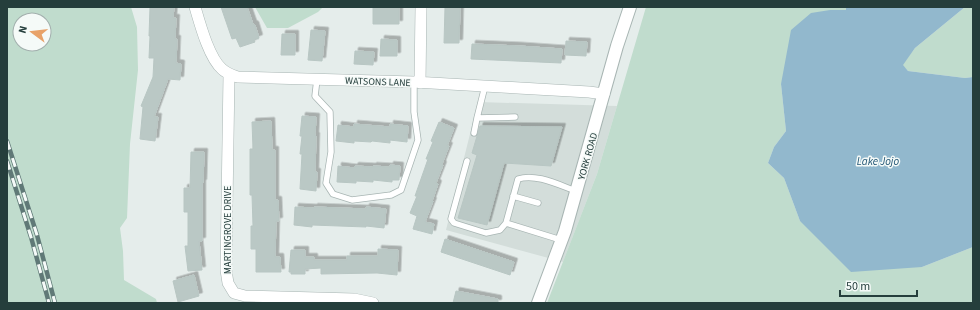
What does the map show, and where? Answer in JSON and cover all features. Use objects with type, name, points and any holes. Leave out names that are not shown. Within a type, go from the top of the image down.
[{"type":"street","points":[[195,7],[212,55],[220,68],[228,74]]},
{"type":"street","points":[[417,83],[421,7]]},
{"type":"street","name":"YORK ROAD","points":[[538,303],[577,191],[617,46],[630,7]]},
{"type":"street","name":"WATSONS LANE","points":[[228,74],[238,77],[485,86],[604,94]]},
{"type":"street","name":"MARTINGROVE DRIVE","points":[[228,74],[226,270],[228,284],[234,293],[245,296],[354,299],[373,303]]},
{"type":"lane","points":[[317,79],[315,96],[330,112],[331,152],[326,183],[333,194],[352,200],[391,195],[400,190],[418,140],[414,112],[417,83]]},
{"type":"lane","points":[[474,133],[485,86]]},
{"type":"lane","points":[[477,118],[515,117]]},
{"type":"lane","points":[[467,161],[451,219],[454,223],[486,233],[500,230],[506,223],[518,179],[540,179],[577,191]]},
{"type":"lane","points":[[513,196],[538,203]]},
{"type":"lane","points":[[506,223],[561,240]]},
{"type":"shaded area","points":[[478,102],[617,106],[597,174],[563,262],[446,230]]},
{"type":"green space","points":[[7,7],[131,7],[137,27],[138,70],[130,144],[127,218],[120,228],[123,251],[124,280],[156,299],[157,303],[7,303]]},
{"type":"green space","points":[[255,7],[323,7],[318,12],[288,28],[267,28]]},
{"type":"green space","points":[[646,7],[846,7],[846,10],[830,10],[781,84],[786,131],[774,147],[768,163],[784,178],[800,221],[922,267],[973,247],[973,303],[547,303],[597,174]]},
{"type":"green space","points":[[965,7],[973,7],[973,77],[965,78],[908,71],[902,65],[915,48]]},
{"type":"water","name":"Lake Jojo","points":[[846,7],[965,7],[915,48],[903,65],[908,71],[965,78],[973,77],[973,247],[922,267],[851,272],[800,221],[784,178],[768,163],[774,147],[786,131],[781,84],[791,30],[811,13],[830,10],[846,10]]},
{"type":"building","points":[[150,7],[174,7],[173,18],[176,18],[175,39],[177,39],[176,63],[181,64],[180,80],[168,79],[154,117],[158,117],[155,141],[140,139],[143,107],[141,106],[153,77],[154,58],[149,58]]},
{"type":"building","points":[[221,7],[247,7],[259,38],[254,40],[255,42],[240,47],[236,38],[232,39]]},
{"type":"building","points":[[373,7],[399,7],[399,24],[373,24]]},
{"type":"building","points":[[445,7],[460,7],[459,43],[444,43]]},
{"type":"building","points":[[311,30],[325,31],[322,61],[308,60]]},
{"type":"building","points":[[282,34],[295,34],[295,55],[281,55]]},
{"type":"building","points":[[381,39],[397,40],[397,56],[380,56]]},
{"type":"building","points":[[566,41],[587,42],[586,56],[565,55]]},
{"type":"building","points":[[472,44],[562,49],[561,63],[471,59]]},
{"type":"building","points":[[355,51],[374,52],[373,65],[354,64]]},
{"type":"building","points":[[302,116],[316,117],[316,191],[300,189],[302,154],[300,154],[302,136],[300,136]]},
{"type":"building","points":[[271,121],[272,150],[275,150],[275,200],[278,200],[279,221],[276,221],[275,257],[280,257],[281,272],[256,272],[256,249],[251,249],[251,226],[253,226],[252,195],[250,195],[250,149],[253,149],[252,122]]},
{"type":"building","points":[[439,122],[454,128],[436,183],[438,184],[433,201],[425,222],[434,224],[432,234],[413,229],[417,216],[410,213],[417,196],[415,196],[428,159],[426,159],[433,142],[431,141]]},
{"type":"building","points":[[354,124],[390,127],[390,124],[408,126],[407,142],[390,140],[390,143],[354,141],[354,143],[336,141],[338,125],[354,127]]},
{"type":"building","points":[[480,126],[562,127],[551,166],[504,163],[487,225],[458,218],[477,155],[472,153]]},
{"type":"building","points":[[191,152],[204,152],[202,183],[202,241],[199,241],[202,270],[188,271],[185,246],[188,246],[188,212],[184,212],[184,188],[190,188]]},
{"type":"building","points":[[390,165],[400,166],[399,180],[392,180],[392,182],[373,180],[373,182],[356,181],[356,183],[337,182],[338,166],[354,168],[355,166],[390,167]]},
{"type":"building","points":[[295,207],[366,209],[366,207],[386,209],[384,228],[366,226],[312,225],[312,227],[294,225]]},
{"type":"building","points":[[445,239],[514,262],[510,275],[441,252]]},
{"type":"building","points":[[378,249],[398,250],[397,275],[377,273],[321,274],[321,268],[305,269],[305,274],[291,274],[291,272],[289,272],[291,250],[305,250],[305,257],[314,257],[314,260],[347,260],[347,256],[378,256]]},
{"type":"building","points":[[194,275],[199,296],[178,302],[173,281]]},
{"type":"building","points":[[456,291],[498,299],[498,303],[453,303]]},
{"type":"railway","points":[[7,141],[37,235],[55,303]]},
{"type":"railway","points":[[7,161],[31,237],[49,303]]}]
